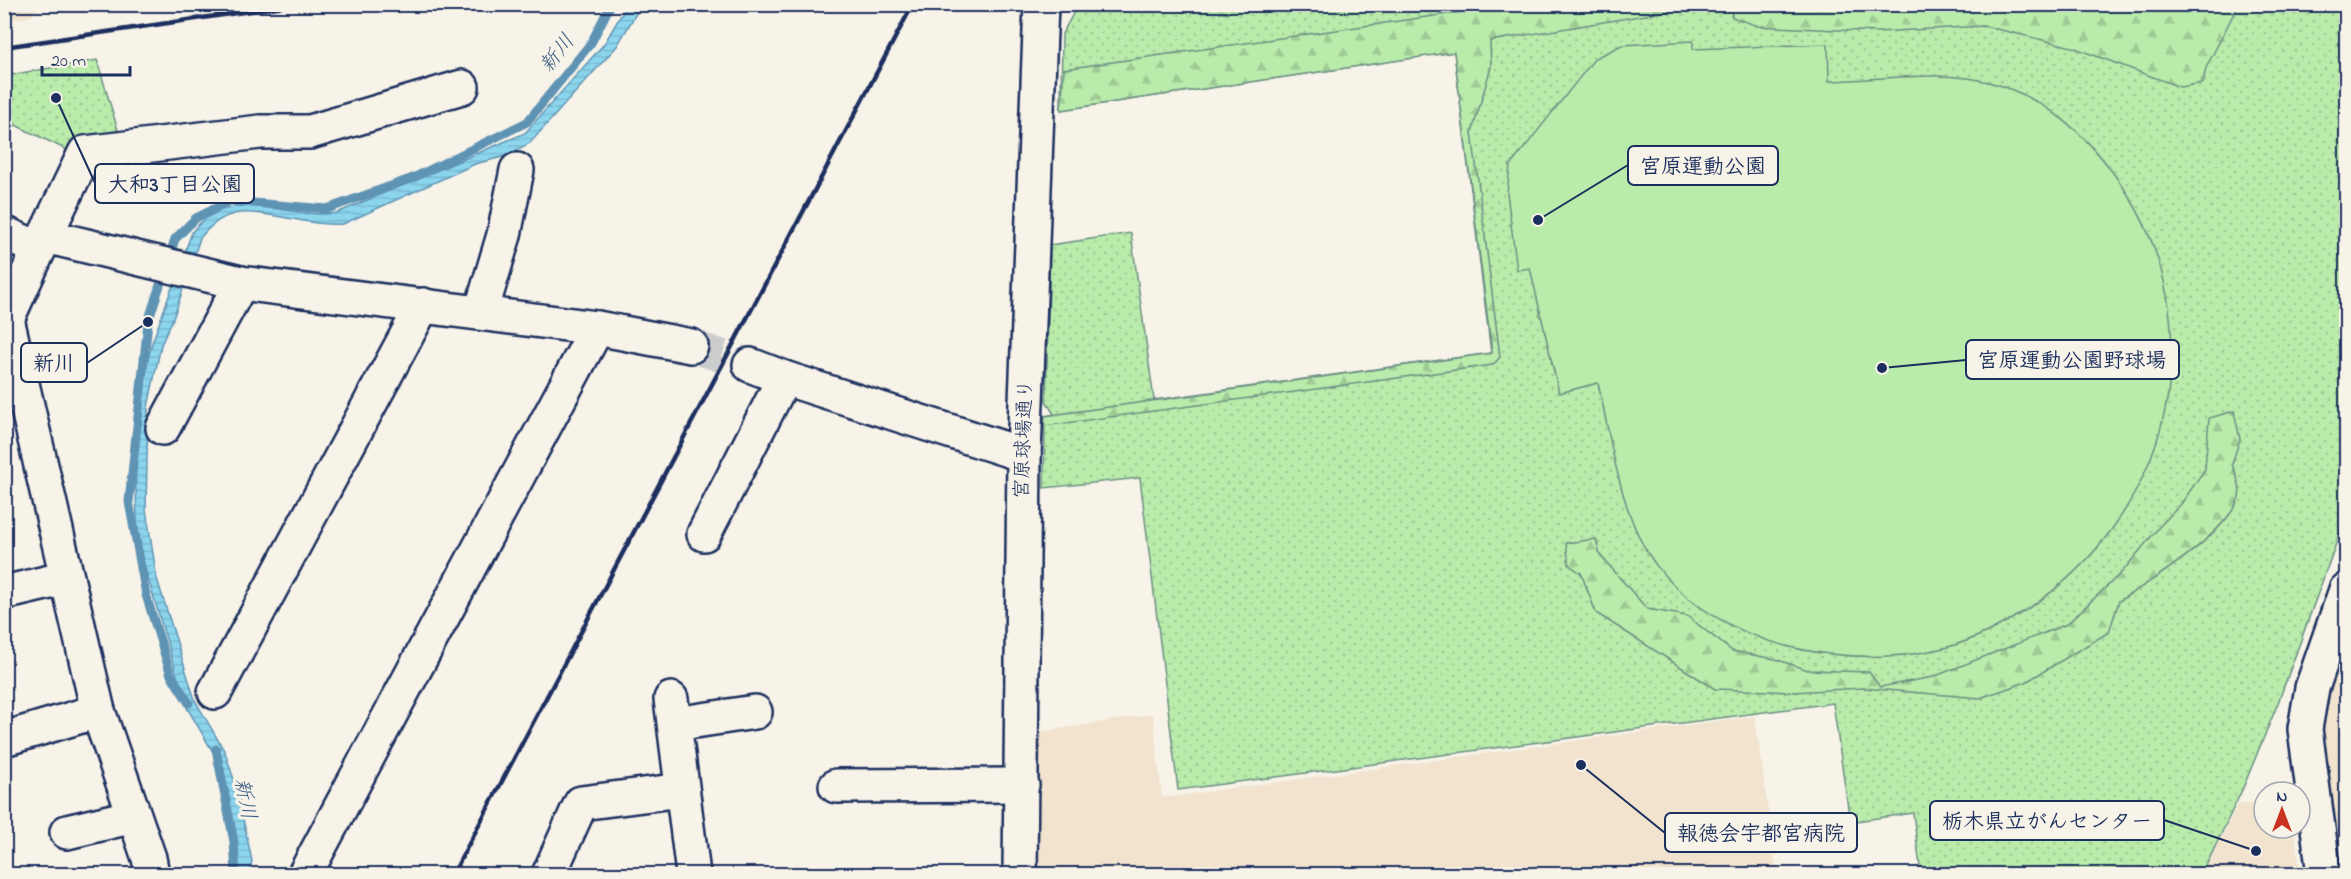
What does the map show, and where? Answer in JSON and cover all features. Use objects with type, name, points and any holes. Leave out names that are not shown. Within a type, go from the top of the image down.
[{"type":"street","name":"宮原球場通り","points":[[1020,874],[1024,455],[1041,4]]},
{"type":"street","points":[[152,874],[98,711],[6,319],[85,153],[261,132],[310,132],[462,87]]},
{"type":"street","points":[[482,312],[504,236],[517,170]]},
{"type":"street","points":[[4,233],[241,283],[597,328],[691,346]]},
{"type":"street","points":[[163,428],[241,283]]},
{"type":"street","points":[[215,692],[423,305]]},
{"type":"street","points":[[305,874],[597,328]]},
{"type":"street","points":[[750,364],[784,378],[1024,455]]},
{"type":"street","points":[[704,534],[784,378]]},
{"type":"street","points":[[12,591],[68,578]]},
{"type":"street","points":[[2324,874],[2305,729],[2312,688],[2346,590]]},
{"type":"street","points":[[4,739],[98,711]]},
{"type":"street","points":[[693,874],[673,711],[755,712]]},
{"type":"street","points":[[836,786],[1022,786]]},
{"type":"street","points":[[549,874],[581,803],[682,790]]},
{"type":"street","points":[[68,832],[134,816]]},
{"type":"shaded area","points":[[5,4],[38,5],[32,16],[5,21]]},
{"type":"shaded area","points":[[2346,638],[2346,874],[2339,874],[2319,731],[2323,697]]},
{"type":"shaded area","points":[[1153,714],[1162,798],[1755,716],[1777,874],[1037,874],[1039,732]]},
{"type":"shaded area","points":[[2252,802],[2252,840],[2296,840],[2301,874],[2202,874],[2238,804]]},
{"type":"green space","points":[[1731,4],[2238,5],[2206,68],[2203,83],[2180,87],[2072,47],[1984,26],[1877,32],[1758,26],[1732,17]]},
{"type":"green space","points":[[1078,5],[2346,5],[2346,516],[2278,703],[2243,788],[2202,874],[1921,874],[1913,813],[1850,822],[1833,703],[1178,790],[1140,478],[1044,488],[1045,416],[1054,414],[1046,401],[1050,245],[1131,233],[1154,400],[1491,353],[1454,52],[1061,110],[1062,34]]},
{"type":"green space","points":[[1510,5],[1705,5],[1490,41],[1491,67],[1472,132],[1500,357],[1493,365],[1044,426],[1045,416],[1492,353],[1454,52],[1061,110],[1064,69]]},
{"type":"green space","points":[[1693,41],[1693,49],[1828,44],[1829,81],[1915,76],[1958,77],[1999,85],[2018,92],[2052,111],[2095,150],[2119,181],[2150,237],[2167,295],[2171,355],[2164,415],[2145,472],[2115,524],[2075,571],[2026,610],[1993,629],[1959,644],[1922,653],[1856,656],[1800,649],[1770,641],[1714,616],[1689,599],[1667,578],[1649,555],[1635,528],[1618,475],[1598,383],[1559,393],[1530,268],[1517,270],[1507,193],[1510,166],[1595,58],[1622,45]]},
{"type":"green space","points":[[97,60],[120,137],[71,152],[5,120],[4,76]]},
{"type":"green space","points":[[2234,411],[2240,439],[2232,464],[2240,491],[2230,514],[2218,528],[2186,556],[2119,601],[2109,632],[2026,682],[1980,698],[1863,688],[1793,692],[1715,689],[1596,613],[1581,573],[1569,565],[1566,543],[1596,539],[1600,555],[1647,609],[1687,616],[1732,651],[1775,659],[1808,670],[1869,672],[1880,687],[1933,677],[2067,624],[2123,571],[2181,504],[2205,469],[2209,418]]},
{"type":"water","points":[[627,5],[641,5],[617,46],[530,143],[506,156],[475,164],[343,224],[315,223],[258,213],[234,214],[219,220],[200,238],[174,316],[161,345],[148,407],[146,509],[157,579],[195,700],[225,752],[236,786],[252,861],[249,874],[237,874],[236,838],[220,764],[186,706],[142,558],[137,521],[135,459],[144,375],[152,343],[192,232],[207,218],[224,210],[241,206],[318,214],[337,213],[525,133],[604,44]]},
{"type":"waterway","name":"新川","points":[[189,703],[171,675],[146,595],[129,502],[148,322],[175,239],[196,218],[230,201],[327,209],[413,178],[527,122],[591,43],[611,4]]},
{"type":"waterway","name":"新川","points":[[216,749],[234,842],[236,874]]},
{"type":"tunnel","points":[[691,346],[750,365]]},
{"type":"railway","points":[[4,47],[298,4]]},
{"type":"railway","points":[[453,874],[913,4]]},
{"type":"place","name":"大和3丁目公園","points":[[56,98]]},
{"type":"place","name":"宮原運動公園","points":[[1538,220]]},
{"type":"place","name":"新川","points":[[148,322]]},
{"type":"place","name":"宮原運動公園野球場","points":[[1882,368]]},
{"type":"place","name":"報徳会宇都宮病院","points":[[1581,765]]},
{"type":"place","name":"栃木県立がんセンター","points":[[2256,851]]}]
